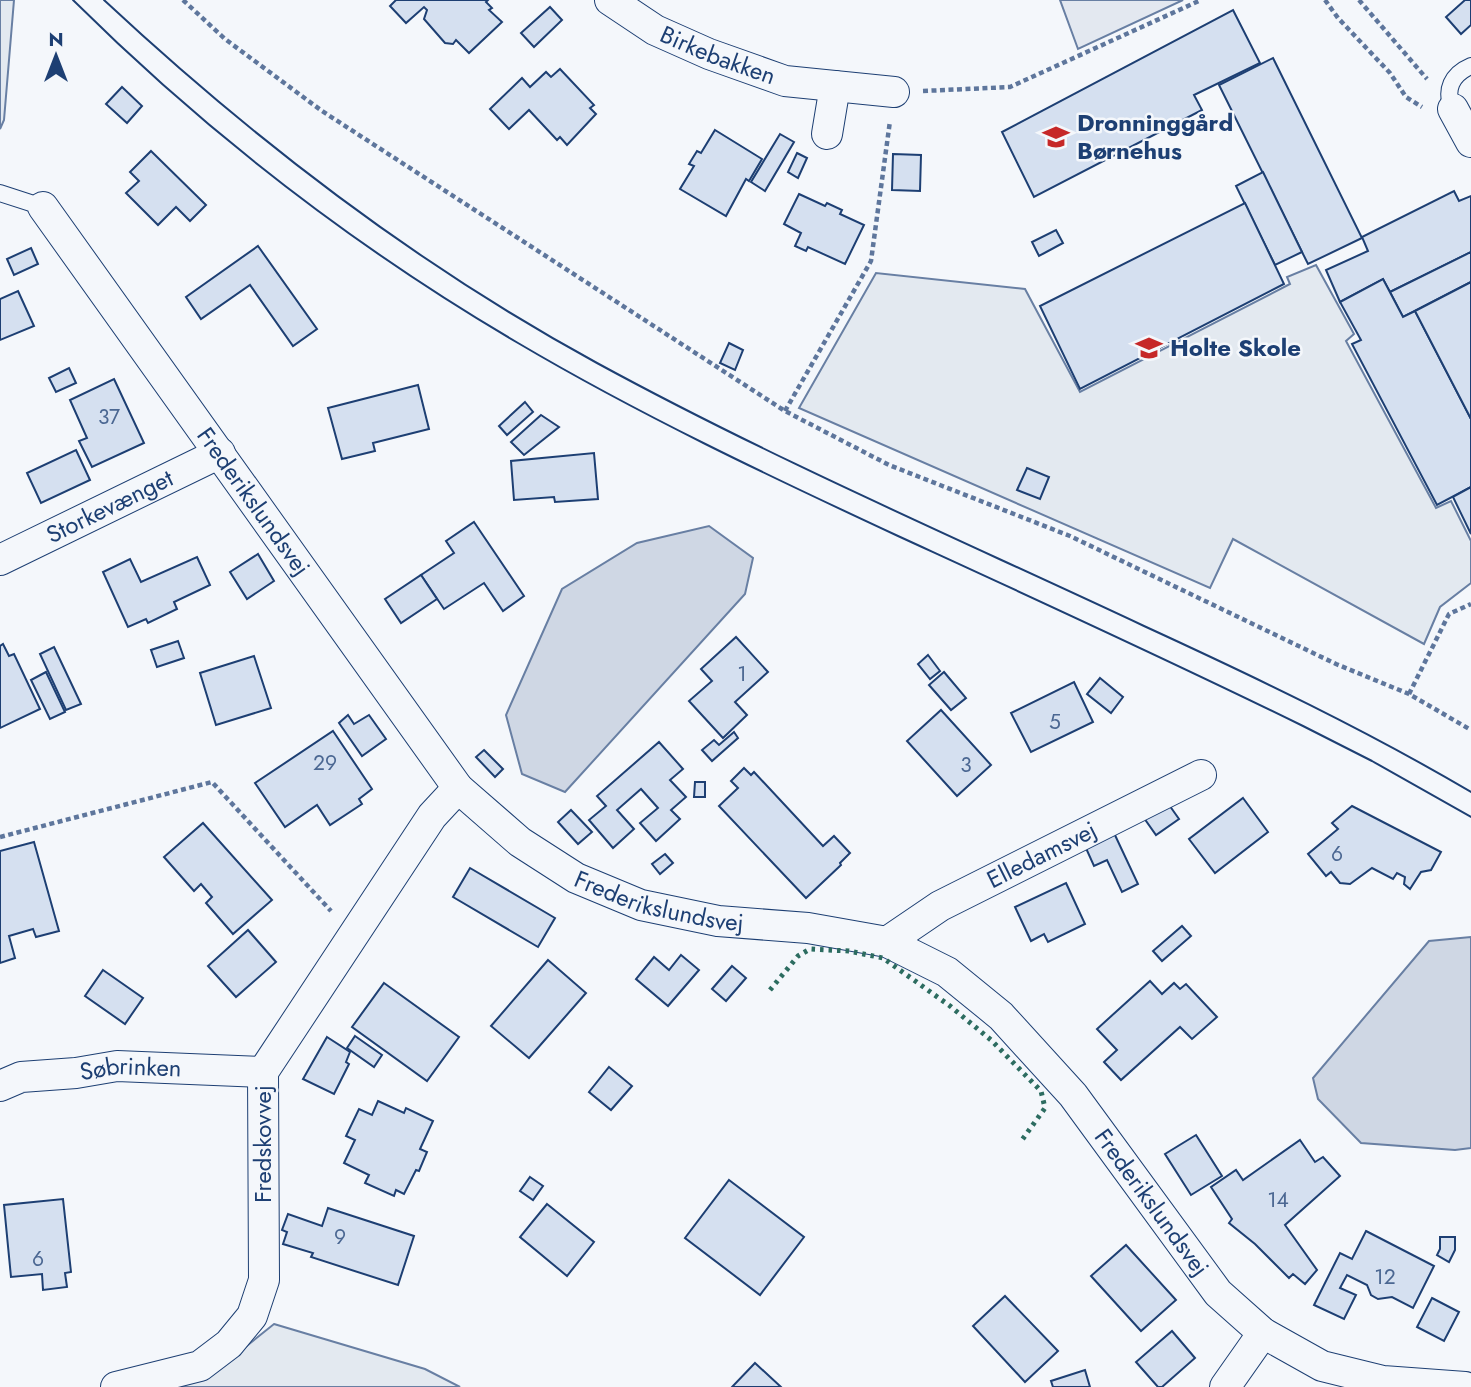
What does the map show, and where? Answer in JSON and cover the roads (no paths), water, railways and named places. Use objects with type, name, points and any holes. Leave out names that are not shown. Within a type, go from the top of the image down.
[{"type":"street","name":"Birkebakken","points":[[610,0],[655,30],[709,54],[785,81],[894,92]]},
{"type":"street","points":[[827,135],[835,86]]},
{"type":"street","points":[[1453,109],[1471,142]]},
{"type":"street","name":"Frederikslundsvej","points":[[43,207],[458,788],[520,842],[576,878],[641,905],[718,921],[808,928],[887,942],[947,972],[1001,1016],[1073,1096],[1218,1293],[1263,1333],[1322,1366],[1384,1381],[1465,1387]]},
{"type":"street","name":"Storkevænget","points":[[0,560],[220,453]]},
{"type":"street","name":"Elledamsvej","points":[[887,942],[940,906],[1201,775]]},
{"type":"street","name":"Fredskovvej","points":[[116,1387],[201,1366],[229,1344],[252,1316],[264,1280],[263,1072],[432,817],[458,788]]},
{"type":"street","name":"Søbrinken","points":[[0,1086],[21,1077],[76,1073],[117,1066],[263,1072]]},
{"type":"street","points":[[1225,1387],[1263,1333]]},
{"type":"lane","points":[[1453,109],[1447,96],[1448,87],[1471,66]]},
{"type":"lane","name":"Frederikslundsvej","points":[[0,193],[43,207]]},
{"type":"tram line","points":[[73,0],[176,96],[341,228],[458,306],[564,370],[705,444],[1253,701],[1372,761],[1471,817]]},
{"type":"tram line","points":[[104,0],[278,151],[401,242],[530,325],[732,433],[1269,685],[1391,747],[1471,792]]},
{"type":"place","name":"Dronninggård Børnehus","points":[[1056,137]]},
{"type":"place","name":"Holte Skole","points":[[1149,348]]}]
